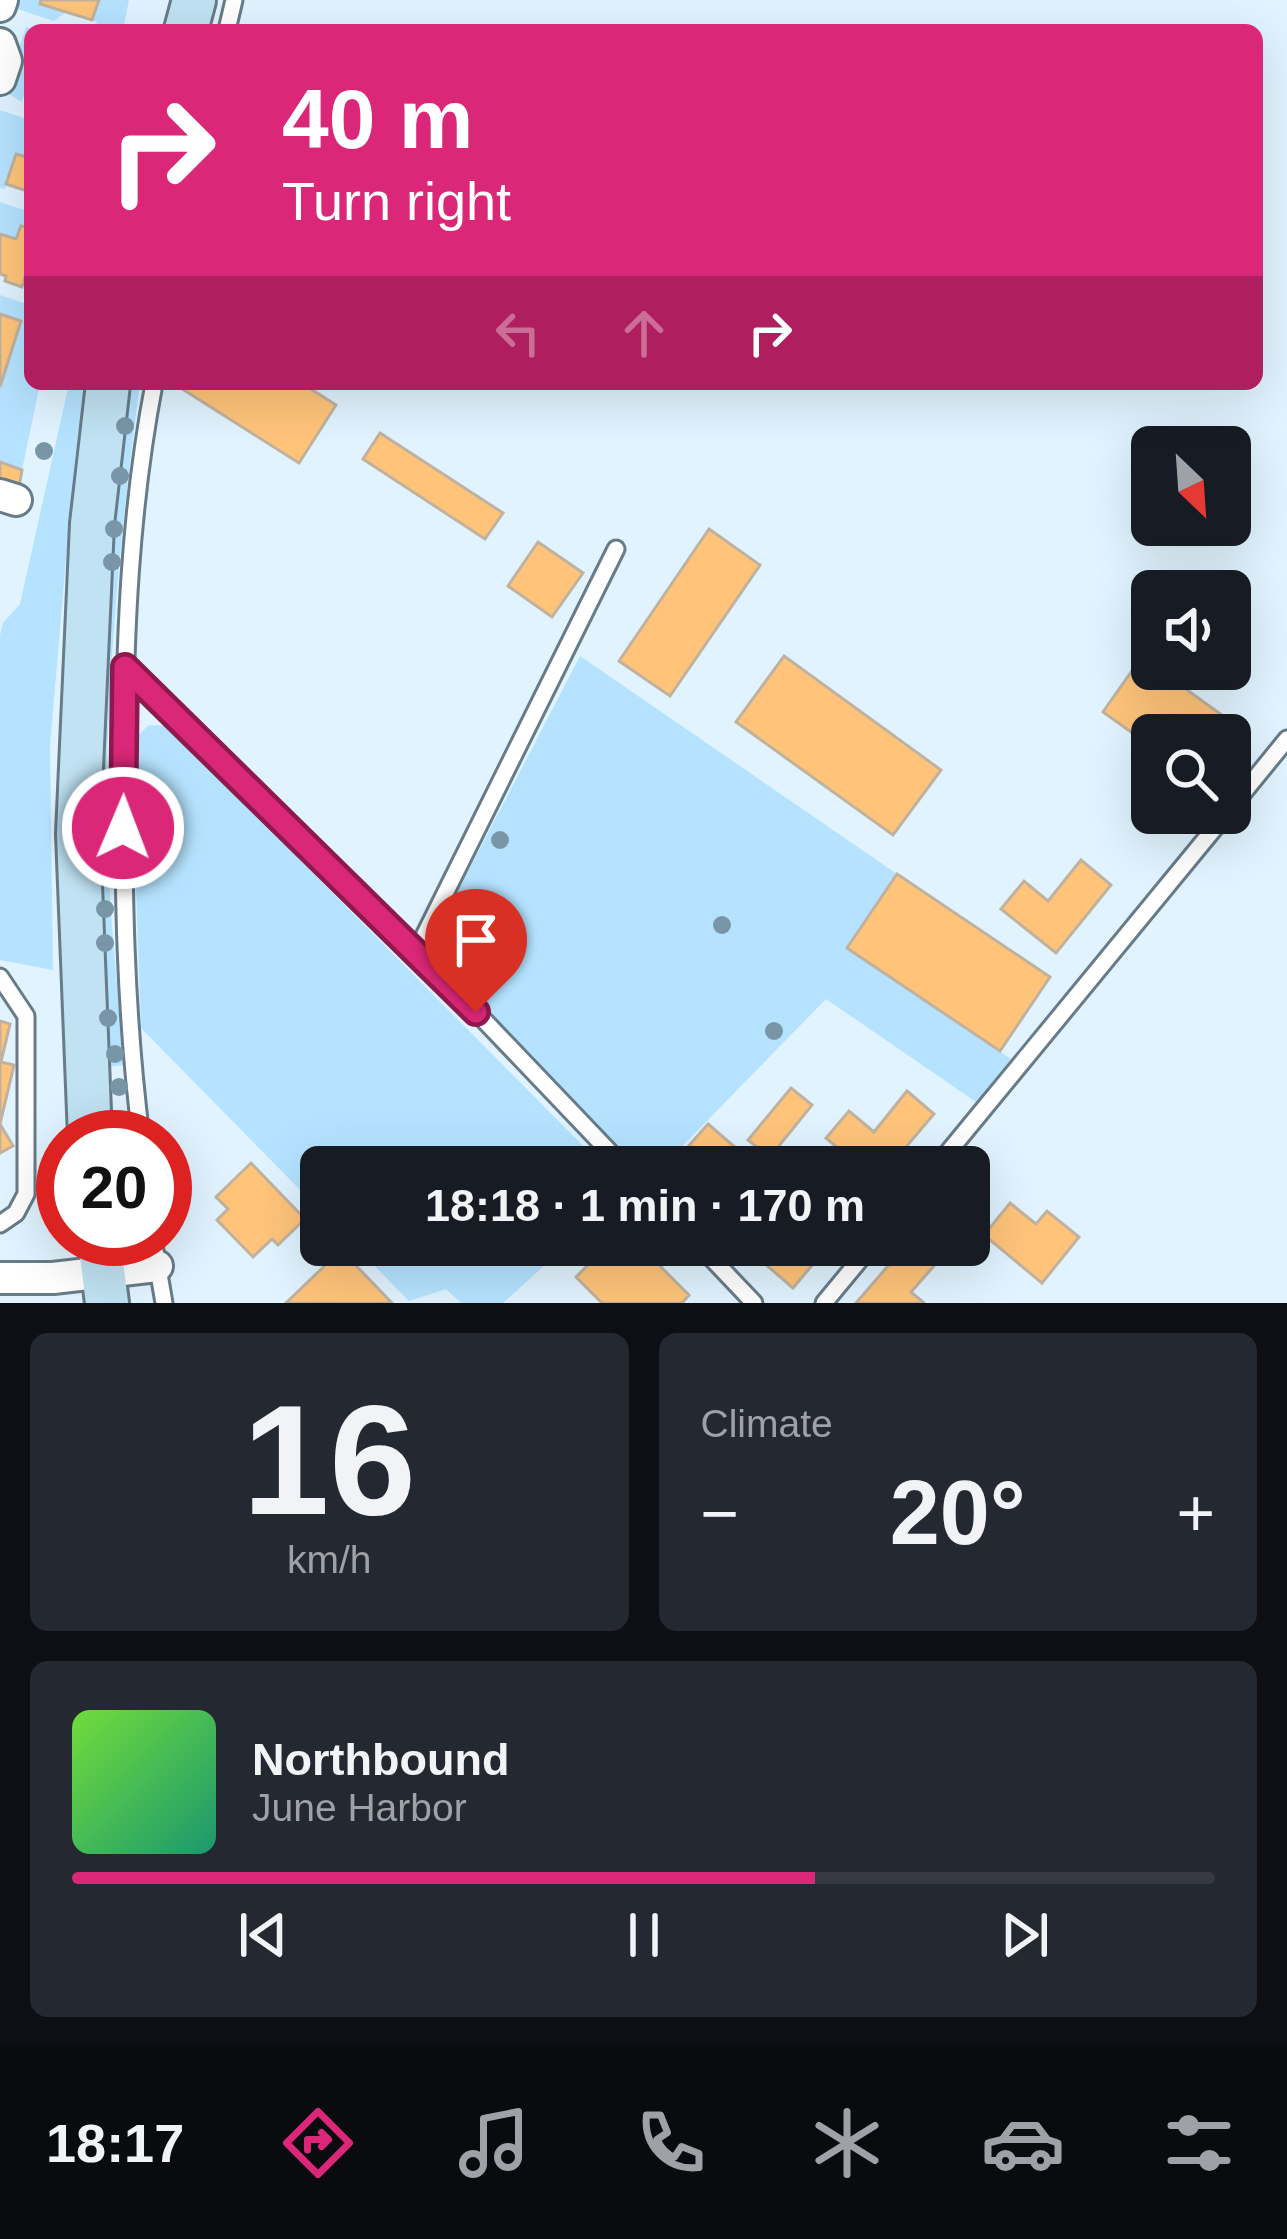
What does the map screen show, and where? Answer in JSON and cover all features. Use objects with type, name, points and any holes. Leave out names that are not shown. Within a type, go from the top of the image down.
[{"type":"main road","points":[[90,1110],[77,834],[89,568],[107,390]]},
{"type":"street","points":[[0,44],[6,61],[0,79]]},
{"type":"street","points":[[0,1278],[103,1272]]},
{"type":"lane","points":[[138,1110],[123,908],[125,667],[130,551],[153,390]]},
{"type":"lane","points":[[417,950],[616,549]]},
{"type":"lane","points":[[125,667],[417,950],[604,1146]]},
{"type":"lane","points":[[1251,783],[1287,740]]},
{"type":"lane","points":[[953,1146],[1209,834]]},
{"type":"lane","points":[[0,977],[26,1016],[26,1194],[16,1213],[0,1224]]},
{"type":"lane","points":[[157,1266],[164,1303]]},
{"type":"lane","points":[[719,1266],[754,1303]]},
{"type":"lane","points":[[824,1303],[855,1266]]},
{"type":"shaded area","points":[[11,0],[41,0],[41,4],[66,12],[54,21],[9,6]]},
{"type":"shaded area","points":[[99,0],[129,0],[124,24],[92,20]]},
{"type":"shaded area","points":[[24,33],[22,102],[5,92]]},
{"type":"shaded area","points":[[0,110],[24,118],[24,157],[16,155],[5,189],[0,188]]},
{"type":"shaded area","points":[[0,202],[24,210],[24,227],[16,239],[0,234]]},
{"type":"shaded area","points":[[0,295],[24,303],[24,390],[39,390],[22,470],[0,462],[0,387],[21,322],[0,314]]},
{"type":"shaded area","points":[[68,390],[84,390],[50,745],[53,970],[0,960],[0,635],[3,623],[20,604]]},
{"type":"shaded area","points":[[121,390],[139,390],[119,572],[107,761],[109,875],[125,1065],[107,1067],[91,902],[101,546]]},
{"type":"shaded area","points":[[580,656],[897,874],[848,949],[1011,1059],[976,1102],[826,999],[682,1146],[611,1146],[430,954],[433,939]]},
{"type":"shaded area","points":[[149,725],[167,726],[583,1146],[300,1146],[300,1190],[141,1028],[131,742]]},
{"type":"shaded area","points":[[375,1266],[544,1266],[503,1303],[461,1303],[446,1289],[409,1301]]},
{"type":"building","points":[[41,0],[99,0],[92,20],[40,4]]},
{"type":"building","points":[[16,154],[24,156],[24,190],[6,184]]},
{"type":"building","points":[[24,227],[22,287],[0,274],[0,234],[16,239]]},
{"type":"building","points":[[0,314],[21,321],[0,387]]},
{"type":"building","points":[[184,390],[312,390],[336,405],[299,463]]},
{"type":"building","points":[[380,433],[503,513],[485,539],[363,459]]},
{"type":"building","points":[[0,462],[22,470],[18,492],[0,486]]},
{"type":"building","points":[[709,529],[760,565],[670,696],[619,661]]},
{"type":"building","points":[[538,542],[583,573],[552,617],[508,586]]},
{"type":"building","points":[[784,656],[941,770],[893,835],[736,722]]},
{"type":"building","points":[[1131,672],[1131,690],[1187,690],[1220,714],[1131,714],[1131,732],[1103,712]]},
{"type":"building","points":[[1081,860],[1111,885],[1056,953],[1001,909],[1024,881],[1048,901]]},
{"type":"building","points":[[897,874],[1050,977],[1000,1051],[847,948]]},
{"type":"building","points":[[0,1021],[10,1024],[1,1062],[14,1065],[0,1124]]},
{"type":"building","points":[[791,1088],[812,1105],[779,1146],[756,1146],[748,1140]]},
{"type":"building","points":[[907,1091],[934,1114],[907,1146],[835,1146],[826,1138],[849,1111],[874,1132]]},
{"type":"building","points":[[0,1124],[13,1146],[0,1153]]},
{"type":"building","points":[[708,1124],[734,1146],[689,1146]]},
{"type":"building","points":[[251,1163],[300,1214],[300,1224],[278,1245],[272,1239],[253,1257],[217,1220],[228,1209],[216,1197]]},
{"type":"building","points":[[1010,1203],[1036,1224],[1047,1211],[1079,1237],[1042,1283],[990,1240],[990,1228]]},
{"type":"building","points":[[324,1266],[356,1266],[392,1303],[286,1303]]},
{"type":"building","points":[[587,1266],[660,1266],[689,1295],[682,1303],[602,1303],[576,1277]]},
{"type":"building","points":[[767,1266],[811,1266],[793,1288]]},
{"type":"building","points":[[888,1266],[934,1266],[911,1292],[924,1303],[856,1303]]},
{"type":"route","points":[[123,828],[125,667],[476,1012]]}]
